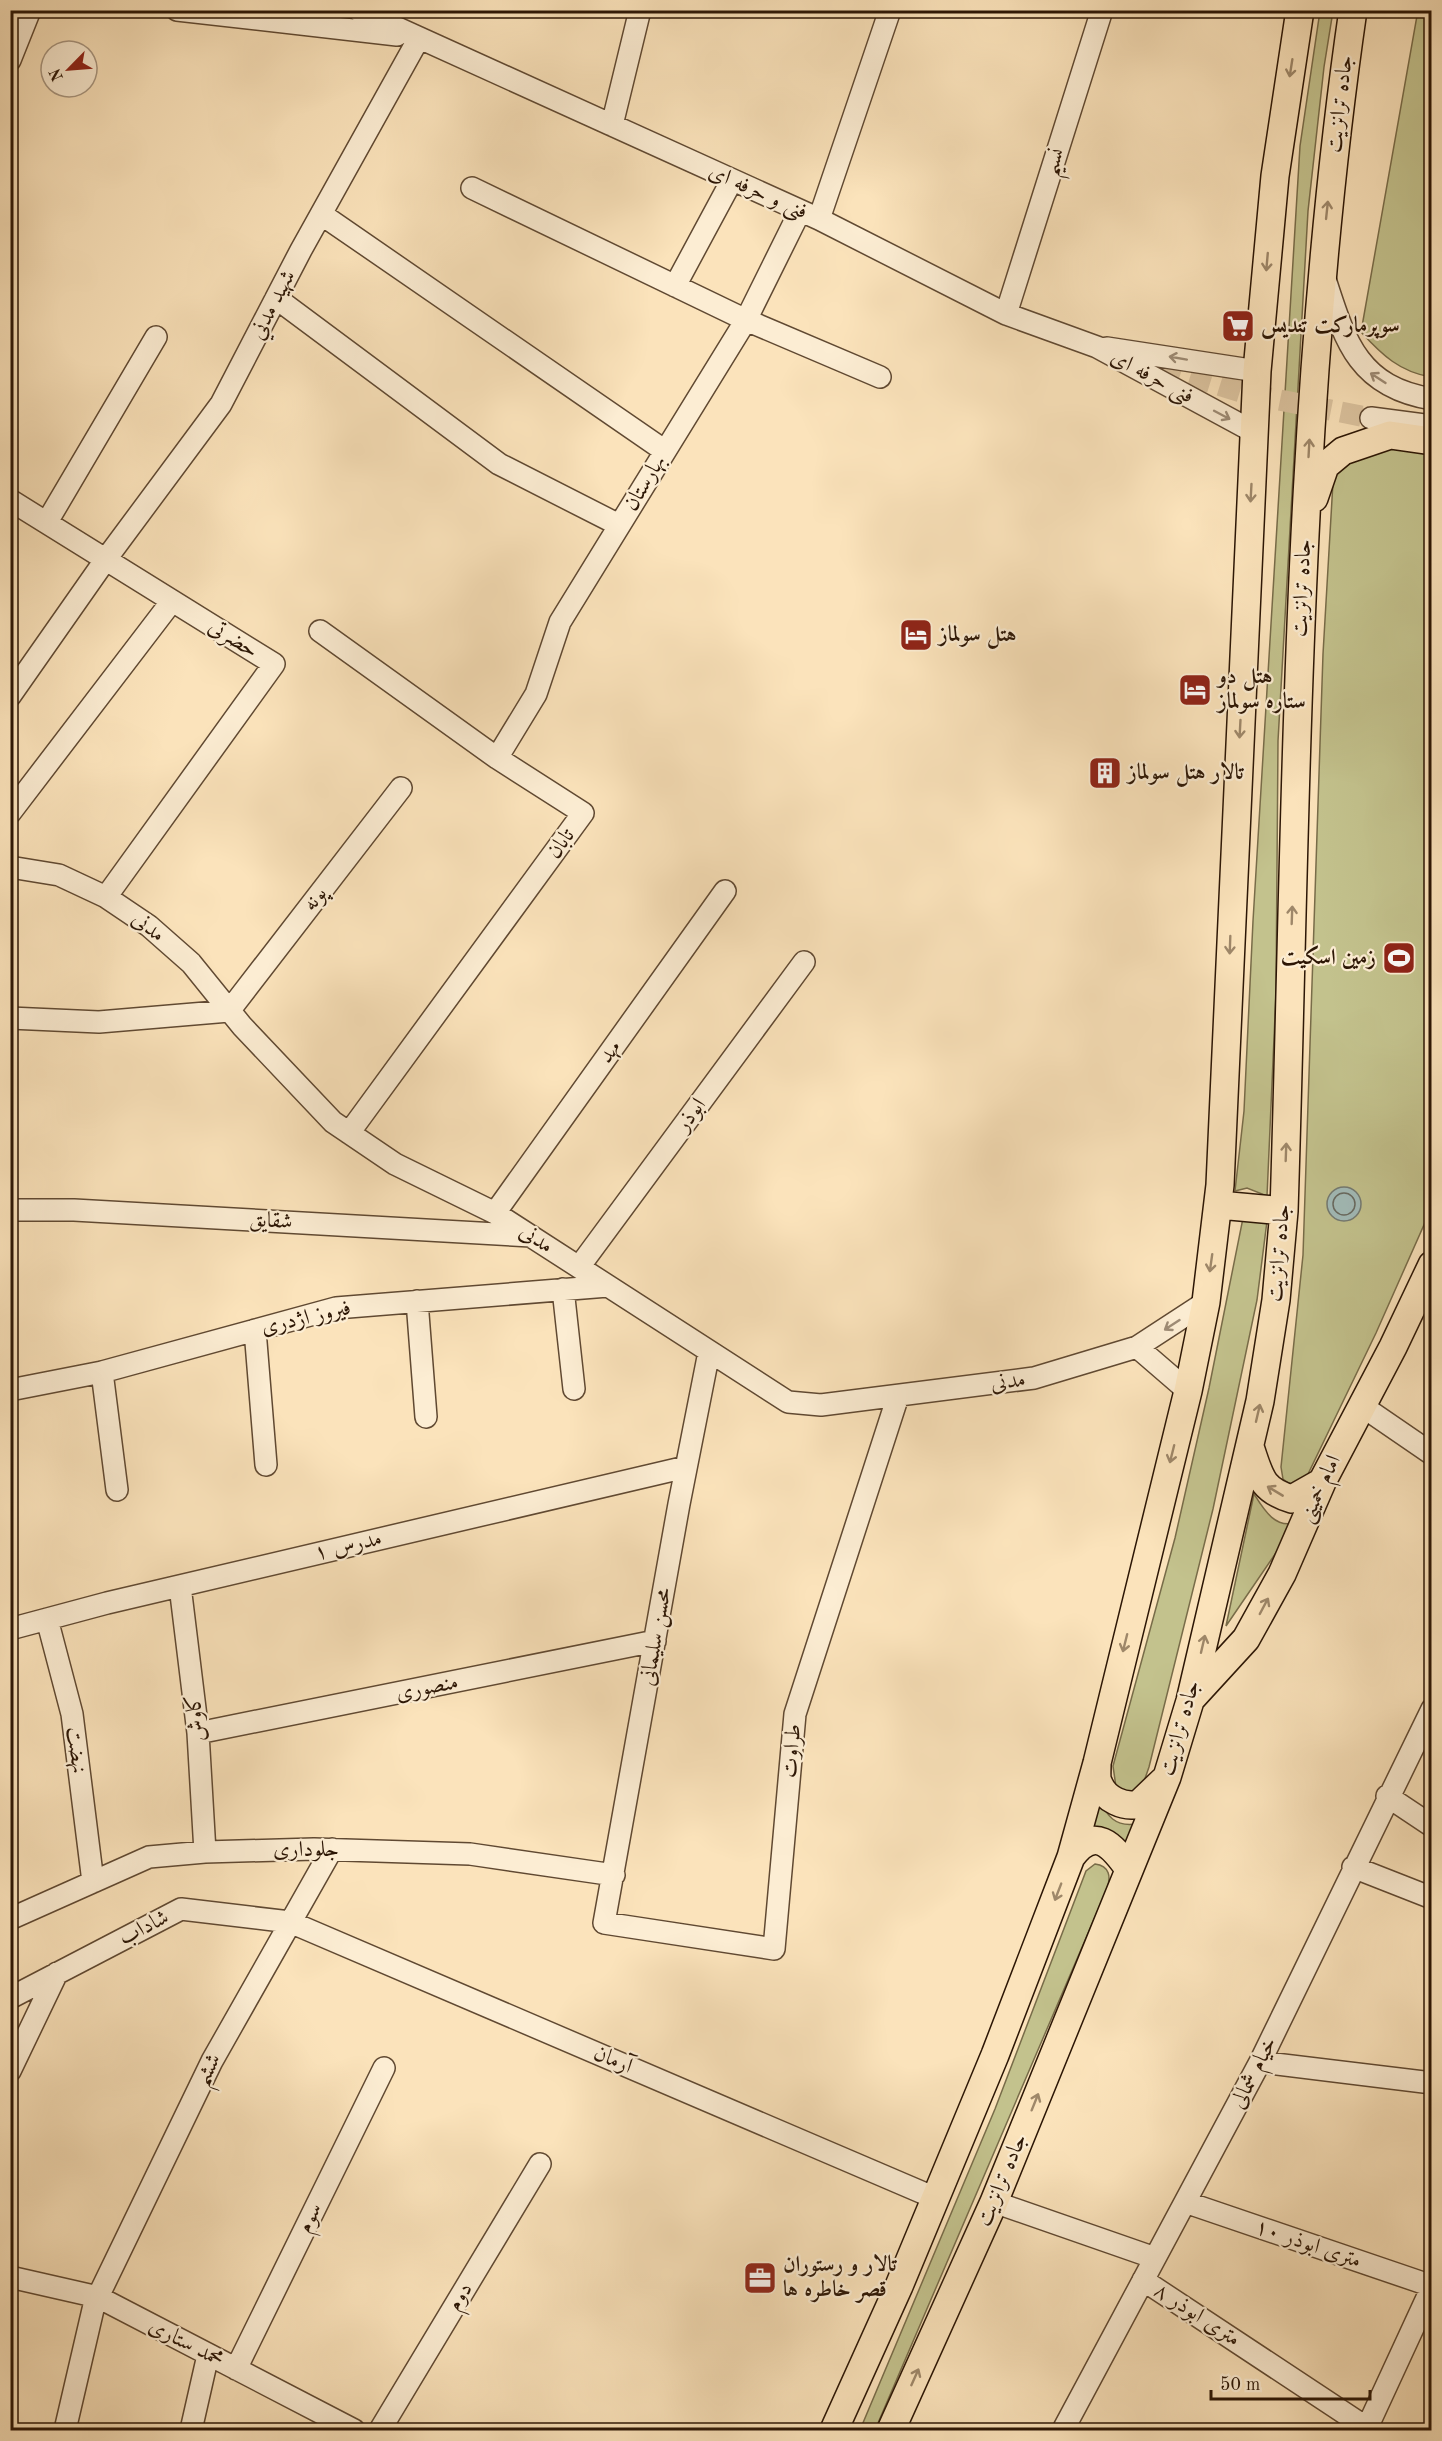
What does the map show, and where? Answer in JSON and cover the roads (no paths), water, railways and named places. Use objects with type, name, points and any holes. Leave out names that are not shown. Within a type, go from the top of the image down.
[{"type":"main road","points":[[834,2430],[995,2055],[1071,1857],[1097,1763],[1188,1391],[1206,1302],[1219,1205],[1257,371],[1275,176],[1300,10]]},
{"type":"main road","name":"جاده ترانزیت","points":[[891,2430],[994,2202],[1167,1777],[1190,1701],[1260,1401],[1274,1311],[1284,1211],[1305,525],[1321,268],[1353,10]]},
{"type":"main road","points":[[1305,525],[1325,466],[1343,451],[1390,435],[1431,441]]},
{"type":"main road","points":[[1219,1205],[1284,1211]]},
{"type":"main road","name":"امام خمینی","points":[[1190,1701],[1246,1639],[1282,1574],[1322,1482],[1431,1265]]},
{"type":"main road","points":[[1250,1447],[1262,1482],[1275,1494],[1292,1499],[1322,1482]]},
{"type":"main road","points":[[1097,1763],[1098,1783],[1109,1797],[1130,1807],[1139,1804],[1167,1777]]},
{"type":"main road","points":[[1071,1857],[1080,1845],[1090,1840],[1103,1841],[1114,1847],[1129,1869]]},
{"type":"street","points":[[10,60],[30,10]]},
{"type":"street","points":[[177,10],[419,38]]},
{"type":"street","points":[[358,10],[419,38]]},
{"type":"street","points":[[612,125],[640,10]]},
{"type":"street","name":"بهارستان","points":[[497,758],[536,694],[560,622],[810,215],[890,10]]},
{"type":"street","name":"نسيم","points":[[1006,314],[1102,10]]},
{"type":"street","name":"فنی و حرفه ای","points":[[419,38],[810,215],[1006,314],[1097,347]]},
{"type":"street","name":"شهيد مدني","points":[[10,696],[106,559],[221,404],[321,214],[419,38]]},
{"type":"street","points":[[675,286],[732,180]]},
{"type":"street","points":[[472,188],[746,320],[880,377]]},
{"type":"street","points":[[321,214],[664,451]]},
{"type":"street","points":[[1321,268],[1345,339],[1370,374],[1393,388],[1431,399]]},
{"type":"street","points":[[276,298],[499,464],[619,525]]},
{"type":"street","points":[[47,522],[156,338]]},
{"type":"street","name":"فنی حرفه ای","points":[[1097,347],[1257,371]]},
{"type":"street","name":"فنی حرفه ای","points":[[1097,347],[1254,432]]},
{"type":"street","points":[[1371,418],[1431,426]]},
{"type":"street","name":"حضرتی","points":[[10,500],[274,664],[106,897]]},
{"type":"street","points":[[10,813],[172,601]]},
{"type":"street","name":"تابان","points":[[320,631],[497,758],[583,813],[349,1133]]},
{"type":"street","name":"پونه","points":[[229,1011],[401,788]]},
{"type":"street","name":"مدنی","points":[[10,867],[58,875],[106,897],[149,926],[190,963],[229,1011],[333,1122],[395,1164],[495,1212],[788,1402],[821,1405],[1034,1378],[1137,1347],[1206,1302]]},
{"type":"street","name":"مهد","points":[[495,1212],[725,891]]},
{"type":"street","name":"ابوذر","points":[[579,1267],[804,962]]},
{"type":"street","points":[[10,1018],[99,1022],[229,1011]]},
{"type":"street","name":"شقایق","points":[[10,1210],[74,1210],[532,1236]]},
{"type":"street","name":"فیروز اژدری","points":[[10,1390],[102,1372],[336,1308],[608,1286]]},
{"type":"street","points":[[563,1289],[574,1389]]},
{"type":"street","points":[[417,1301],[426,1417]]},
{"type":"street","points":[[255,1330],[266,1465]]},
{"type":"street","points":[[1137,1347],[1188,1391]]},
{"type":"street","name":"محسن سلیمانی","points":[[604,1923],[710,1352]]},
{"type":"street","points":[[102,1372],[117,1490]]},
{"type":"street","name":"طراوت","points":[[604,1923],[774,1949],[795,1714],[898,1396]]},
{"type":"street","points":[[1362,1406],[1431,1454]]},
{"type":"street","name":"مدرس ۱","points":[[10,1629],[180,1586],[687,1467]]},
{"type":"street","name":"کاوش","points":[[180,1586],[198,1733],[205,1852]]},
{"type":"street","name":"نهضت","points":[[47,1619],[72,1714],[93,1882]]},
{"type":"street","name":"منصوری","points":[[198,1733],[655,1641]]},
{"type":"street","name":"خیام شمالی","points":[[1063,2430],[1260,2062],[1431,1709]]},
{"type":"street","points":[[1387,1796],[1431,1826]]},
{"type":"street","name":"جلوداری","points":[[10,1919],[148,1857],[205,1852],[332,1850],[470,1854],[614,1875]]},
{"type":"street","name":"ششم","points":[[65,2430],[98,2297],[212,2061],[332,1850]]},
{"type":"street","points":[[1353,1867],[1431,1898]]},
{"type":"street","name":"شاداب","points":[[10,1998],[181,1909],[290,1922]]},
{"type":"street","name":"آرمان","points":[[290,1922],[935,2198]]},
{"type":"street","points":[[10,2072],[57,1973]]},
{"type":"street","points":[[1260,2062],[1431,2084]]},
{"type":"street","name":"سوم","points":[[236,2369],[384,2068]]},
{"type":"street","name":"دوم","points":[[380,2430],[540,2164]]},
{"type":"street","points":[[994,2202],[1155,2258]]},
{"type":"street","name":"۱۰ متری ابوذر","points":[[1185,2202],[1431,2286]]},
{"type":"street","name":"محمد ستاری","points":[[10,2277],[98,2297],[354,2430]]},
{"type":"street","name":"۸ متری ابوذر","points":[[1143,2280],[1368,2430]]},
{"type":"street","points":[[1368,2430],[1431,2286]]},
{"type":"street","points":[[190,2430],[208,2355]]},
{"type":"water","points":[[1344,1187],[1356,1192],[1361,1204],[1356,1216],[1344,1221],[1332,1216],[1327,1204],[1332,1192]]},
{"type":"tunnel","points":[[1131,358],[1244,393],[1371,418]]},
{"type":"place","name":"سوپرمارکت تندیس","points":[[1238,326]]},
{"type":"place","name":"هتل سولماز","points":[[916,635]]},
{"type":"place","name":"هتل دو ستاره سولماز","points":[[1195,690]]},
{"type":"place","name":"تالار هتل سولماز","points":[[1105,773]]},
{"type":"place","name":"زمین اسکیت","points":[[1399,958]]},
{"type":"place","name":"تالار و رستوران قصر خاطره ها","points":[[760,2278]]}]
